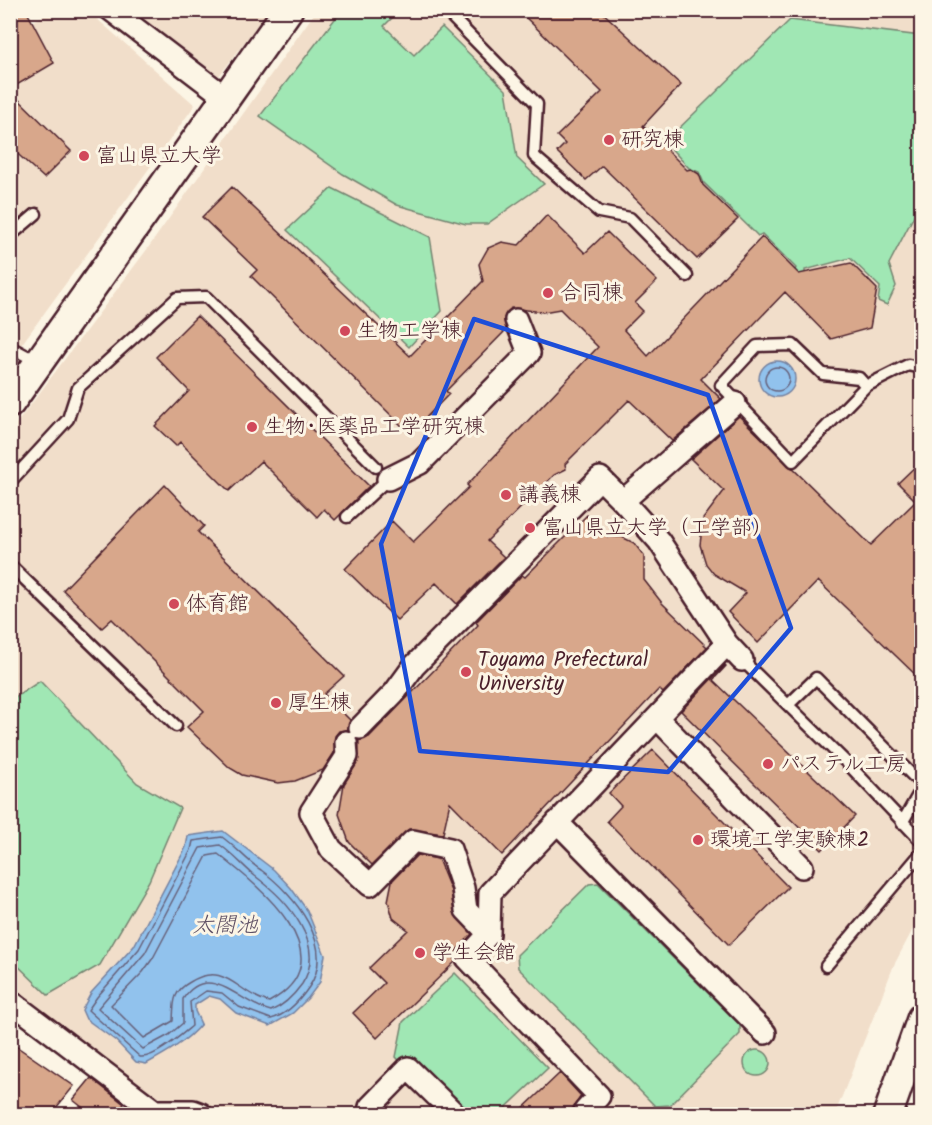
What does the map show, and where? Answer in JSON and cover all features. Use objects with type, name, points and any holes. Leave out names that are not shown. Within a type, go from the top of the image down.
[{"type":"street","points":[[111,10],[225,97]]},
{"type":"street","points":[[10,403],[40,364],[288,10]]},
{"type":"street","points":[[382,473],[420,463],[529,353],[516,320]]},
{"type":"street","points":[[623,501],[735,402]]},
{"type":"street","points":[[489,934],[465,910],[463,888],[450,849],[413,841],[370,885],[331,849],[311,812],[347,756],[353,735],[395,692],[414,666],[600,478],[659,541],[727,644],[742,660]]},
{"type":"street","points":[[585,1111],[599,1096],[467,958],[489,934],[490,893],[727,644]]},
{"type":"street","points":[[658,719],[802,867]]},
{"type":"street","points":[[557,822],[765,1033]]},
{"type":"street","points":[[10,1001],[153,1113],[193,1111],[201,1114]]},
{"type":"street","points":[[888,1114],[921,1018]]},
{"type":"street","points":[[370,1107],[408,1068],[455,1114]]},
{"type":"lane","points":[[446,10],[537,104],[534,156],[599,212],[630,218],[687,276]]},
{"type":"lane","points":[[10,236],[36,214]]},
{"type":"lane","points":[[10,482],[68,418],[78,388],[177,298],[206,297],[382,473],[347,517]]},
{"type":"lane","points":[[866,386],[859,378],[823,374],[793,345],[757,346],[721,385],[793,461],[866,386],[908,365],[921,368]]},
{"type":"lane","points":[[10,347],[40,364]]},
{"type":"lane","points":[[10,565],[176,726]]},
{"type":"lane","points":[[742,660],[921,842]]},
{"type":"lane","points":[[788,705],[816,678],[921,786],[902,823]]},
{"type":"lane","points":[[826,966],[921,852]]},
{"type":"highlighted area","points":[[474,319],[708,395],[791,628],[668,772],[420,751],[381,544]]},
{"type":"shaded area","name":"富山県立大学","points":[[52,11],[88,11],[195,105],[11,359],[11,34]]},
{"type":"shaded area","points":[[132,11],[268,11],[219,76]]},
{"type":"shaded area","name":"Toyama Prefectural University","points":[[316,11],[921,11],[921,914],[894,965],[835,1114],[217,1114],[155,1096],[11,990],[11,431],[148,248]]},
{"type":"green space","points":[[341,11],[399,11],[384,26],[414,55],[442,27],[506,90],[517,158],[544,184],[487,224],[466,224],[397,205],[343,174],[260,116]]},
{"type":"green space","points":[[790,20],[921,36],[921,202],[889,264],[896,286],[887,305],[878,301],[880,287],[850,258],[805,270],[805,276],[793,273],[796,268],[762,234],[758,236],[704,183],[699,172],[689,168],[665,142]]},
{"type":"green space","points":[[332,188],[430,237],[442,311],[409,347],[287,230]]},
{"type":"green space","points":[[40,681],[137,783],[180,808],[149,881],[100,965],[48,995],[10,958],[11,700]]},
{"type":"green space","points":[[598,883],[740,1025],[740,1034],[670,1105],[655,1106],[518,968],[517,955],[589,884]]},
{"type":"green space","points":[[455,973],[548,1068],[499,1114],[450,1114],[396,1057],[403,1022]]},
{"type":"green space","points":[[757,1050],[766,1054],[770,1063],[766,1072],[757,1076],[748,1072],[744,1063],[748,1054]]},
{"type":"water","points":[[777,361],[790,366],[795,379],[790,392],[777,397],[764,392],[759,379],[764,366]]},
{"type":"water","name":"太閤池","points":[[223,831],[274,870],[307,910],[325,955],[320,982],[293,1013],[270,1026],[236,1013],[220,999],[209,996],[195,1005],[195,1011],[201,1024],[189,1036],[146,1064],[136,1062],[116,1041],[86,1019],[82,1010],[91,993],[134,946],[186,847],[188,836]]},
{"type":"building","points":[[10,10],[26,10],[54,63],[10,89]]},
{"type":"building","name":"研究棟","points":[[518,10],[600,10],[681,85],[643,126],[687,170],[691,169],[699,174],[703,185],[738,219],[697,259],[602,166],[586,180],[557,152],[565,144],[557,136],[602,92]]},
{"type":"building","points":[[10,91],[71,151],[44,178],[10,147]]},
{"type":"building","points":[[232,187],[410,356],[483,281],[479,264],[488,248],[502,242],[519,245],[547,215],[585,253],[607,232],[657,281],[635,303],[643,311],[624,330],[648,356],[762,237],[799,274],[851,263],[877,289],[870,328],[831,339],[785,292],[701,379],[721,399],[672,441],[629,400],[565,464],[566,469],[554,475],[487,541],[504,557],[457,604],[436,583],[397,620],[345,569],[392,521],[413,542],[469,487],[467,485],[598,347],[560,309],[543,312],[511,308],[504,318],[506,330],[446,391],[449,394],[410,434],[251,276],[257,270],[202,217]]},
{"type":"building","name":"生物･医薬品工学研究棟","points":[[197,316],[369,486],[335,520],[324,509],[317,517],[261,461],[229,491],[180,442],[176,446],[155,426],[189,391],[156,357]]},
{"type":"building","points":[[739,416],[871,545],[916,501],[898,483],[921,461],[921,680],[818,581],[758,643],[728,612],[746,593],[714,574],[706,564],[700,545],[703,519],[724,491],[691,459]]},
{"type":"building","points":[[165,485],[204,526],[198,532],[344,676],[324,694],[350,720],[348,730],[339,731],[335,736],[334,753],[323,770],[295,781],[278,783],[242,775],[230,768],[187,727],[204,711],[112,619],[102,628],[63,590]]},
{"type":"building","points":[[587,515],[608,537],[622,537],[634,543],[644,556],[644,580],[662,603],[707,647],[663,693],[659,689],[502,855],[450,802],[443,834],[409,829],[372,865],[349,842],[339,814],[344,784],[358,762],[359,740],[369,737],[478,625],[476,622],[522,575],[525,577]]},
{"type":"building","name":"パステル工房","points":[[725,665],[713,680],[855,816],[822,850],[681,711]]},
{"type":"building","name":"環境工学実験棟2","points":[[653,750],[788,887],[729,945],[607,821],[621,806],[609,793]]},
{"type":"building","name":"学生会館","points":[[417,855],[438,859],[451,891],[454,912],[472,934],[457,950],[455,962],[377,1038],[353,1013],[384,983],[369,968],[408,930],[393,918],[388,901],[392,881]]},
{"type":"building","points":[[10,1042],[74,1086],[51,1114],[10,1114]]},
{"type":"building","points":[[560,1073],[581,1096],[573,1108],[573,1114],[517,1114]]},
{"type":"building","points":[[91,1078],[124,1104],[116,1114],[91,1114],[73,1100]]},
{"type":"place","name":"研究棟","points":[[609,140]]},
{"type":"place","name":"富山県立大学","points":[[84,156]]},
{"type":"place","name":"合同棟","points":[[548,293]]},
{"type":"place","name":"生物工学棟","points":[[345,331]]},
{"type":"place","name":"生物･医薬品工学研究棟","points":[[252,427]]},
{"type":"place","name":"講義棟","points":[[506,495]]},
{"type":"place","name":"富山県立大学（工学部）","points":[[530,528]]},
{"type":"place","name":"体育館","points":[[174,604]]},
{"type":"place","name":"Toyama Prefectural University","points":[[466,672]]},
{"type":"place","name":"厚生棟","points":[[276,703]]},
{"type":"place","name":"パステル工房","points":[[768,764]]},
{"type":"place","name":"環境工学実験棟2","points":[[698,840]]},
{"type":"place","name":"学生会館","points":[[420,953]]}]
